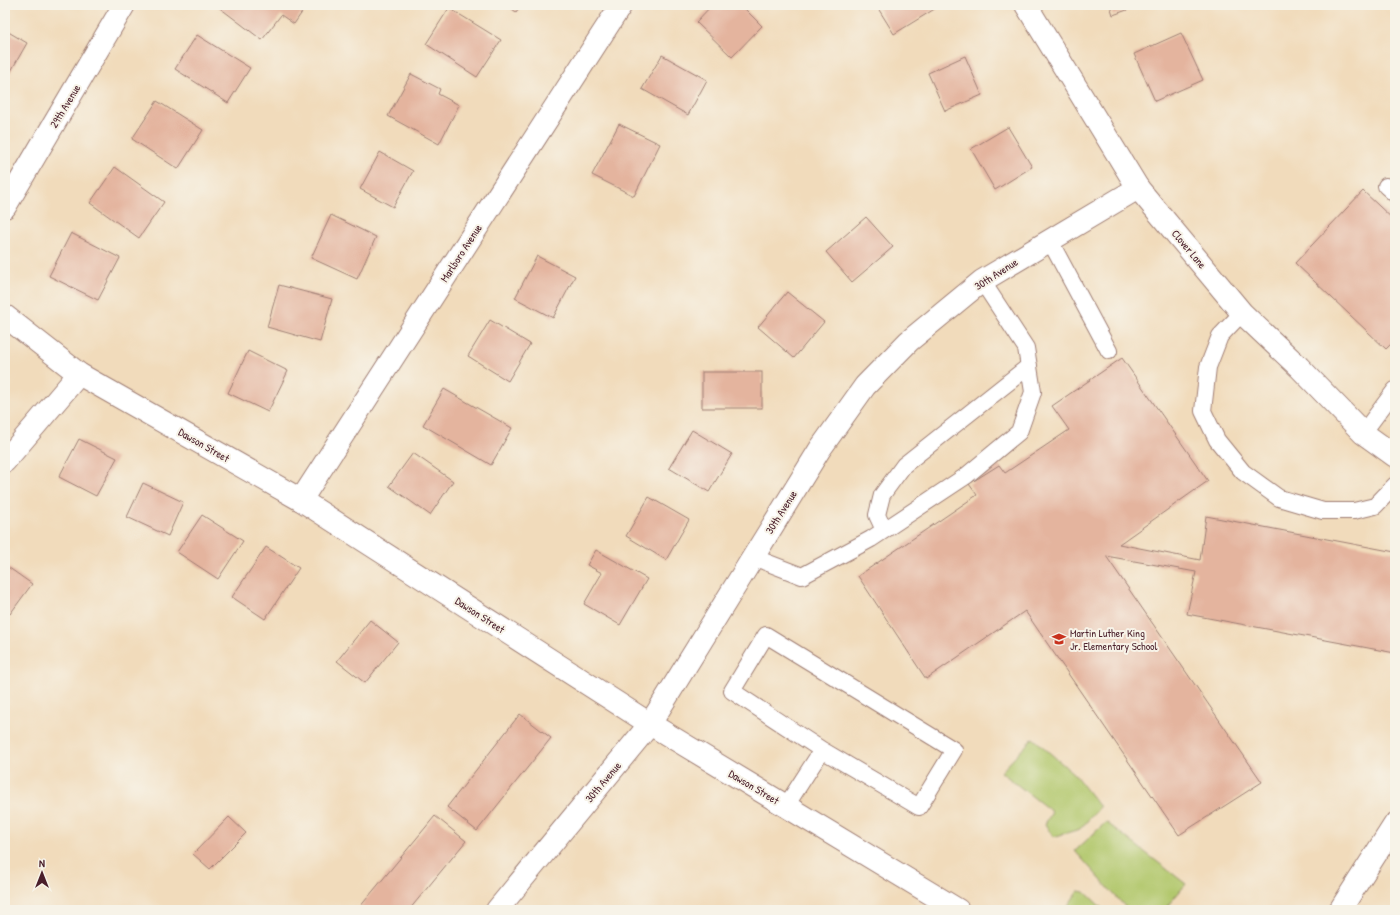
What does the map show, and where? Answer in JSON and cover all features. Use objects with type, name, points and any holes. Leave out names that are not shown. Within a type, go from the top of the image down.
[{"type":"street","name":"29th Avenue","points":[[5,207],[124,5]]},
{"type":"street","name":"Marlboro Avenue","points":[[301,500],[621,5]]},
{"type":"street","name":"Clover Lane","points":[[1026,5],[1138,188],[1242,313],[1299,367],[1363,433],[1395,456]]},
{"type":"street","name":"30th Avenue","points":[[497,910],[650,724],[820,449],[865,386],[909,341],[982,281],[1138,188]]},
{"type":"street","name":"Dawson Street","points":[[5,316],[79,374],[301,500],[650,724],[958,910]]},
{"type":"street","points":[[5,461],[79,374]]},
{"type":"street","points":[[1340,910],[1395,824]]},
{"type":"lane","points":[[1050,241],[1109,351]]},
{"type":"lane","points":[[753,557],[802,576],[884,530],[977,468],[1019,432],[1033,392],[1026,348],[982,281]]},
{"type":"lane","points":[[1242,313],[1220,336],[1208,367],[1203,411],[1216,440],[1243,472],[1279,498],[1324,511],[1354,511],[1375,506],[1395,485]]},
{"type":"lane","points":[[884,530],[877,515],[882,495],[904,465],[1029,366]]},
{"type":"lane","points":[[1363,433],[1395,390]]},
{"type":"lane","points":[[766,635],[954,750],[919,807],[822,750],[732,691],[766,635]]},
{"type":"lane","points":[[786,806],[822,750]]},
{"type":"green space","points":[[1033,738],[1075,775],[1100,807],[1080,829],[1053,837],[1045,824],[1052,812],[1001,772]]},
{"type":"green space","points":[[1106,822],[1186,884],[1164,910],[1128,910],[1075,851]]},
{"type":"green space","points":[[1078,891],[1085,892],[1104,910],[1065,910]]},
{"type":"building","points":[[216,5],[300,5],[305,8],[294,24],[281,15],[262,40]]},
{"type":"building","points":[[507,5],[521,5],[516,12]]},
{"type":"building","points":[[712,5],[741,5],[762,26],[732,57],[696,22]]},
{"type":"building","points":[[876,5],[941,5],[894,34]]},
{"type":"building","points":[[1110,5],[1141,5],[1113,15]]},
{"type":"building","points":[[449,8],[501,40],[477,77],[426,44]]},
{"type":"building","points":[[5,30],[27,43],[7,78],[5,77]]},
{"type":"building","points":[[1181,33],[1203,80],[1155,101],[1134,54]]},
{"type":"building","points":[[197,35],[250,68],[228,103],[175,69]]},
{"type":"building","points":[[662,55],[707,80],[688,115],[642,89]]},
{"type":"building","points":[[965,56],[982,95],[945,111],[928,73]]},
{"type":"building","points":[[411,74],[440,89],[438,94],[459,105],[439,144],[388,116]]},
{"type":"building","points":[[157,101],[203,130],[178,169],[132,139]]},
{"type":"building","points":[[619,124],[660,144],[634,196],[592,175]]},
{"type":"building","points":[[1008,127],[1032,167],[995,190],[971,149]]},
{"type":"building","points":[[380,152],[413,171],[393,207],[360,189]]},
{"type":"building","points":[[115,167],[164,202],[139,238],[90,203]]},
{"type":"building","points":[[1363,191],[1395,221],[1395,340],[1386,349],[1295,263]]},
{"type":"building","points":[[331,215],[376,237],[357,279],[311,258]]},
{"type":"building","points":[[866,217],[893,247],[852,282],[826,252]]},
{"type":"building","points":[[71,233],[120,258],[98,300],[49,276]]},
{"type":"building","points":[[537,256],[575,276],[553,318],[515,298]]},
{"type":"building","points":[[279,285],[332,299],[320,342],[267,327]]},
{"type":"building","points":[[787,292],[824,322],[794,358],[758,327]]},
{"type":"building","points":[[490,320],[530,344],[508,381],[468,356]]},
{"type":"building","points":[[248,351],[288,371],[268,412],[228,393]]},
{"type":"building","points":[[1122,358],[1208,481],[1119,544],[1200,560],[1206,516],[1395,552],[1395,653],[1187,614],[1196,572],[1106,556],[1262,782],[1179,835],[1025,611],[926,679],[858,576],[977,495],[969,484],[999,465],[1005,473],[1069,430],[1052,406]]},
{"type":"building","points":[[702,372],[762,372],[762,408],[702,408]]},
{"type":"building","points":[[444,389],[512,428],[491,465],[423,425]]},
{"type":"building","points":[[692,430],[732,454],[709,492],[669,468]]},
{"type":"building","points":[[79,439],[117,458],[96,496],[59,477]]},
{"type":"building","points":[[413,453],[453,481],[430,515],[389,486]]},
{"type":"building","points":[[143,483],[183,502],[168,536],[127,517]]},
{"type":"building","points":[[649,497],[689,520],[666,560],[626,536]]},
{"type":"building","points":[[202,515],[243,541],[218,579],[177,552]]},
{"type":"building","points":[[266,547],[299,568],[265,619],[232,597]]},
{"type":"building","points":[[596,550],[647,579],[620,625],[584,604],[602,573],[587,565]]},
{"type":"building","points":[[5,565],[32,584],[10,614],[5,610]]},
{"type":"building","points":[[370,620],[398,642],[365,683],[337,661]]},
{"type":"building","points":[[520,714],[551,738],[477,831],[447,807]]},
{"type":"building","points":[[435,816],[466,841],[409,910],[362,910],[359,908]]},
{"type":"building","points":[[229,817],[246,833],[210,869],[193,854]]},
{"type":"place","name":"Martin Luther King Jr. Elementary School","points":[[1059,639]]}]
